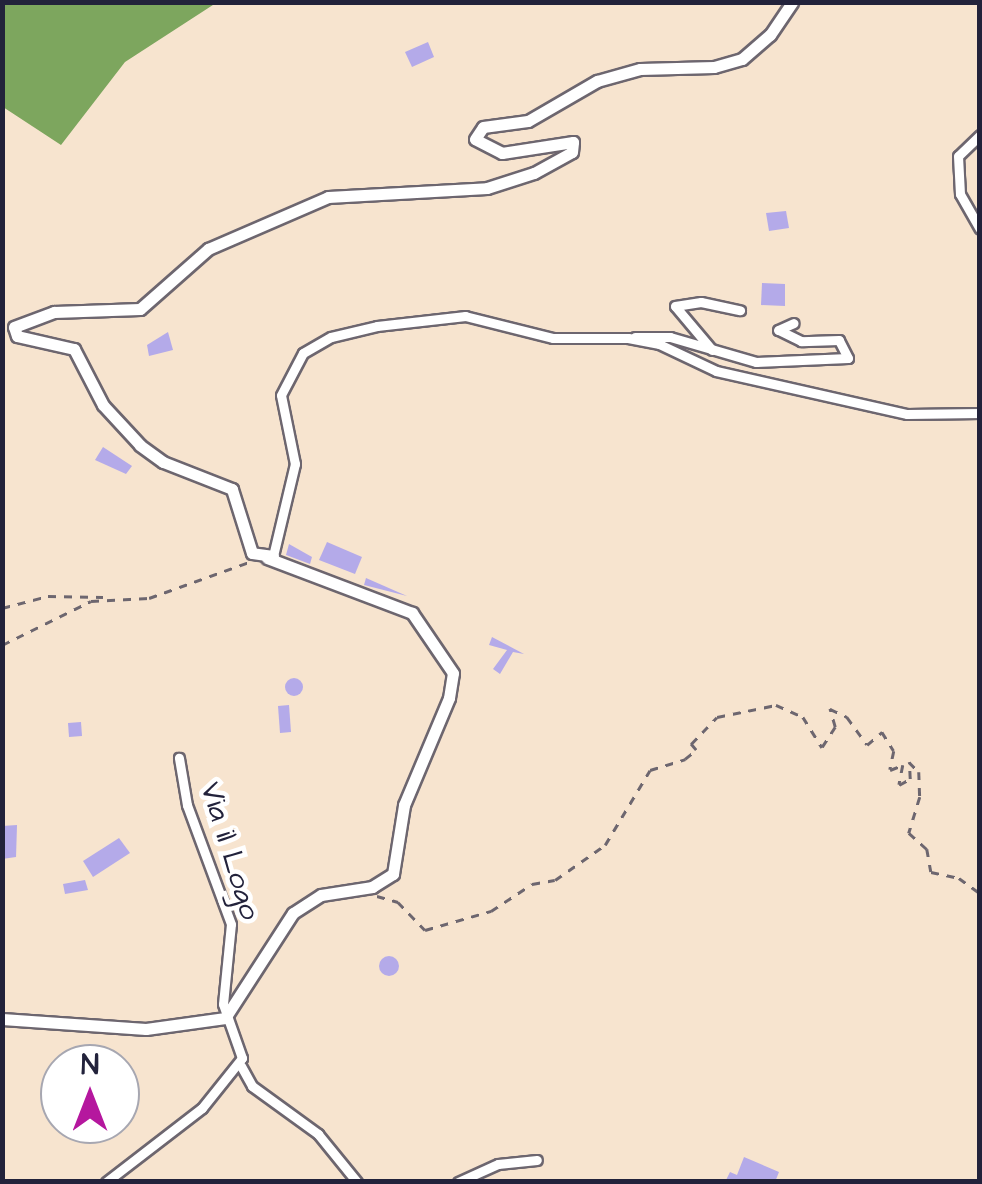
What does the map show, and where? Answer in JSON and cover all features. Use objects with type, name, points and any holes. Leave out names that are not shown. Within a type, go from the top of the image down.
[{"type":"street","points":[[2,1019],[146,1028],[225,1018],[294,913],[321,895],[360,889],[393,874],[404,805],[449,698],[453,673],[412,614],[266,557],[248,546],[232,489],[162,462],[103,405],[74,349],[17,336],[14,328],[54,312],[140,309],[208,249],[328,197],[486,188],[534,173],[572,152],[572,142],[502,153],[475,140],[482,127],[528,121],[596,81],[640,69],[714,67],[742,59],[770,35],[792,2]]},
{"type":"street","points":[[980,135],[958,156],[960,194],[980,228]]},
{"type":"street","points":[[712,350],[675,306],[701,302],[740,310]]},
{"type":"street","points":[[266,557],[296,464],[282,396],[303,353],[332,337],[429,316],[465,316],[592,343],[651,334],[756,362],[848,358],[839,340],[800,341],[778,330],[794,323]]},
{"type":"street","points":[[628,338],[659,344],[716,371],[907,414],[980,414]]},
{"type":"street","name":"Via il Logo","points":[[179,758],[187,805],[231,924],[225,1018]]},
{"type":"street","points":[[225,1018],[242,1058],[241,1074],[318,1134],[357,1182]]},
{"type":"street","points":[[106,1182],[202,1108],[242,1058]]},
{"type":"street","points":[[458,1182],[498,1164],[536,1160]]},
{"type":"path","points":[[2,608],[48,596],[149,598],[266,557]]},
{"type":"path","points":[[2,645],[74,606],[104,599]]},
{"type":"path","points":[[360,889],[398,902],[425,930],[491,911],[532,884],[556,880],[605,845],[636,786],[660,762],[685,759],[696,750],[691,744],[717,717],[758,705],[794,712],[825,746],[836,727],[828,714],[833,709],[866,735],[867,745],[882,732],[894,752],[890,770],[904,765],[899,784],[909,780],[910,762],[921,784],[909,833],[927,849],[931,872],[959,878],[980,893]]},
{"type":"green space","points":[[2,3],[216,3],[125,62],[61,145],[3,107]]},
{"type":"building","points":[[428,42],[434,57],[412,67],[405,52]]},
{"type":"building","points":[[786,211],[789,228],[769,231],[766,213]]},
{"type":"building","points":[[762,283],[785,284],[785,306],[761,305]]},
{"type":"building","points":[[168,332],[173,350],[149,356],[147,345]]},
{"type":"building","points":[[103,447],[132,466],[126,474],[95,460]]},
{"type":"building","points":[[327,542],[362,557],[355,574],[319,560]]},
{"type":"building","points":[[289,544],[312,557],[310,564],[286,555]]},
{"type":"building","points":[[366,578],[407,596],[364,585]]},
{"type":"building","points":[[492,637],[524,654],[513,652],[500,674],[493,669],[507,650],[489,645]]},
{"type":"building","points":[[294,678],[303,687],[294,696],[285,687]]},
{"type":"building","points":[[289,705],[291,732],[280,733],[278,706]]},
{"type":"building","points":[[81,722],[82,736],[69,737],[68,723]]},
{"type":"building","points":[[17,825],[16,857],[2,859],[2,826]]},
{"type":"building","points":[[119,838],[130,853],[93,877],[83,861]]},
{"type":"building","points":[[85,880],[88,890],[65,894],[63,884]]},
{"type":"building","points":[[389,956],[399,966],[389,976],[379,966]]},
{"type":"building","points":[[744,1157],[779,1172],[775,1182],[725,1182],[730,1172],[737,1175]]}]
